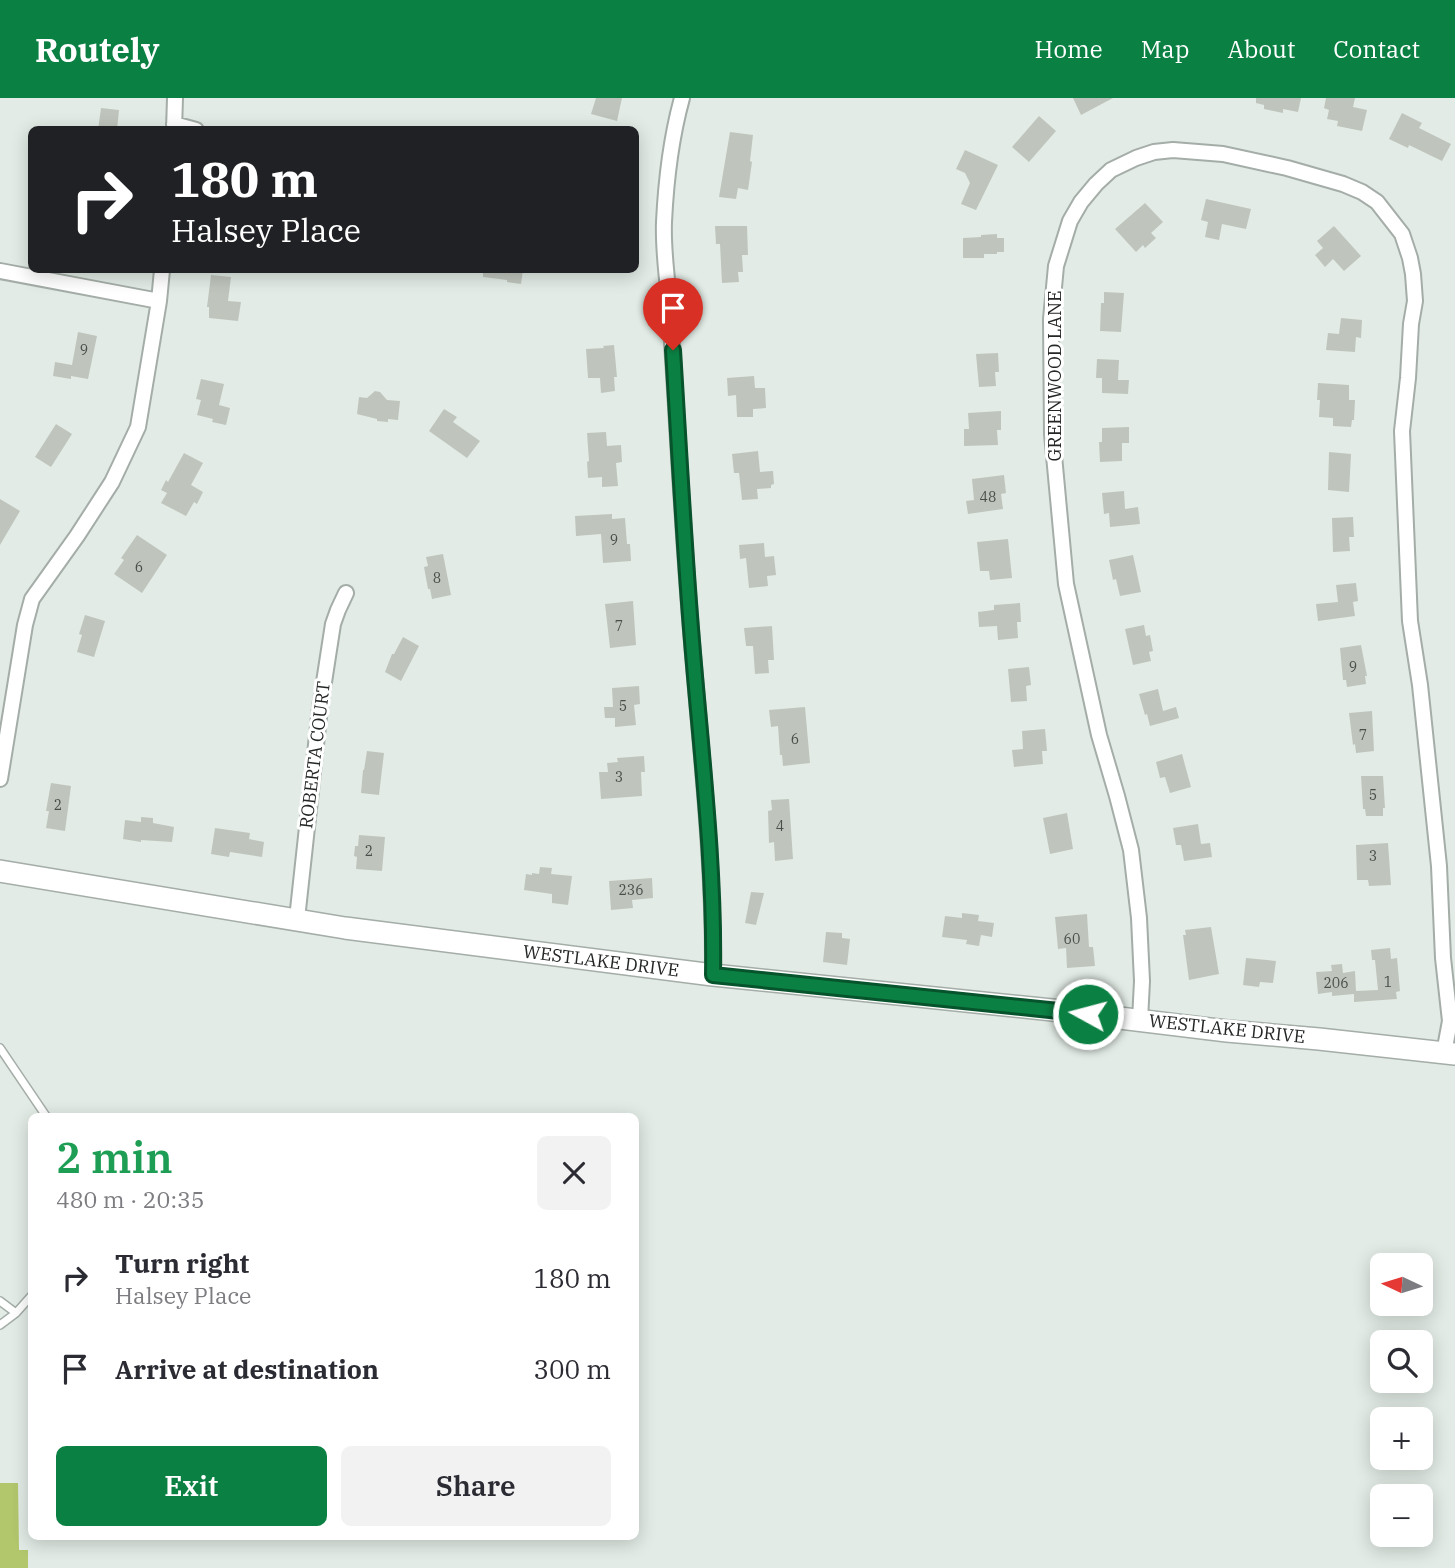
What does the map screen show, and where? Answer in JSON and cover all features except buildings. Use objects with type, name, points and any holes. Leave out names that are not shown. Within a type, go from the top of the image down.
[{"type":"street","points":[[174,126],[175,98]]},
{"type":"street","points":[[682,98],[670,152],[664,223],[665,257],[691,638],[709,846],[713,975]]},
{"type":"street","name":"GREENWOOD LANE","points":[[1140,1020],[1140,930],[1131,850],[1099,735],[1066,584],[1052,434],[1051,319],[1056,266],[1070,221],[1081,202],[1111,170],[1154,152],[1173,150],[1223,154],[1287,168],[1363,192],[1377,202],[1402,234],[1410,258],[1415,301],[1402,431],[1409,621],[1420,685],[1439,866],[1450,1054]]},
{"type":"street","points":[[0,271],[159,301]]},
{"type":"street","points":[[0,779],[25,625],[32,598],[112,482],[138,427],[162,273]]},
{"type":"street","name":"ROBERTA COURT","points":[[297,919],[320,708],[333,624],[346,593]]},
{"type":"street","name":"WESTLAKE DRIVE","points":[[0,871],[345,928],[713,975],[1450,1054]]},
{"type":"lane","points":[[0,1048],[44,1113]]},
{"type":"lane","points":[[0,1325],[28,1300]]},
{"type":"lane","points":[[0,1301],[16,1313]]},
{"type":"green space","points":[[0,1483],[18,1483],[19,1550],[28,1550],[28,1568],[0,1568]]},
{"type":"route","points":[[673,350],[691,638],[709,846],[713,975],[1088,1014]]}]
